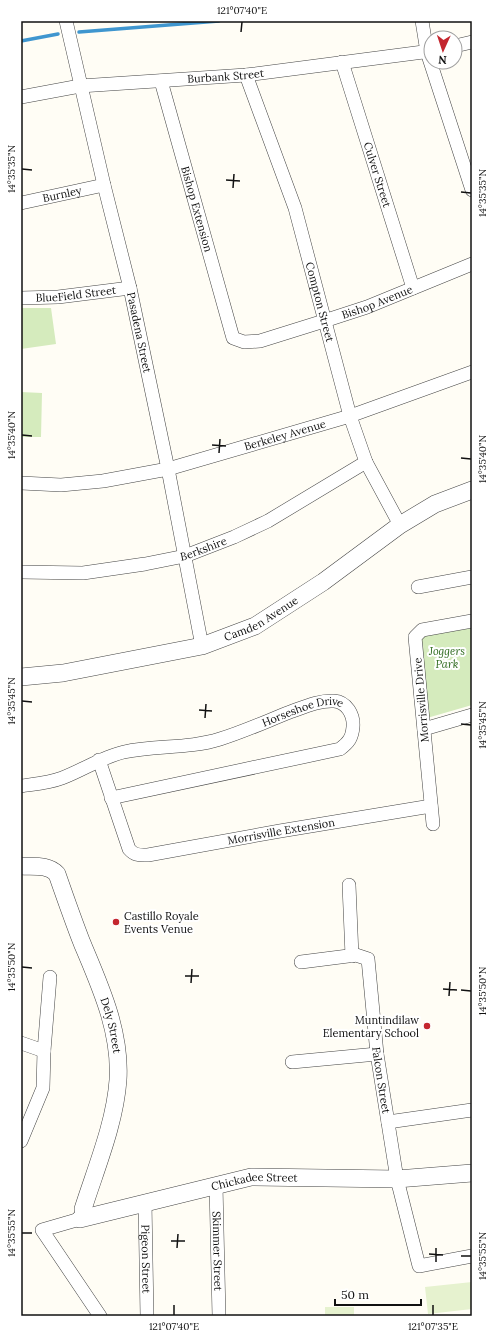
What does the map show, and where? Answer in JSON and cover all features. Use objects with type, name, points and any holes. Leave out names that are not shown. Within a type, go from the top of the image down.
[{"type":"street","name":"Pasadena Street","points":[[66,21],[80,86],[130,288],[168,469],[202,646]]},
{"type":"street","name":"Burbank Street","points":[[21,97],[80,86],[246,75],[423,53]]},
{"type":"street","name":"Culver Street","points":[[342,62],[413,288]]},
{"type":"street","points":[[435,70],[472,190]]},
{"type":"street","name":"Compton Street","points":[[246,75],[295,208],[350,416],[366,462],[400,526]]},
{"type":"street","name":"Bishop Extension","points":[[161,81],[233,338]]},
{"type":"street","name":"Burnley","points":[[21,203],[104,184]]},
{"type":"street","name":"Bishop Avenue","points":[[233,338],[244,342],[260,340],[324,321],[367,307],[472,264]]},
{"type":"street","name":"BlueField Street","points":[[21,298],[58,297],[130,288]]},
{"type":"street","name":"Berkeley Avenue","points":[[21,483],[61,485],[103,481],[168,469],[350,416],[472,372]]},
{"type":"street","name":"Berkshire","points":[[21,572],[82,573],[145,564],[185,556],[234,537],[268,521],[366,462]]},
{"type":"street","name":"Camden Avenue","points":[[21,676],[63,673],[202,646],[255,626],[323,582],[400,526],[435,504],[472,490]]},
{"type":"street","points":[[418,587],[472,576]]},
{"type":"street","name":"Morrisville Drive","points":[[433,824],[415,636],[422,630],[472,621]]},
{"type":"street","name":"Horseshoe Drive","points":[[21,786],[47,783],[64,777],[99,760],[122,752],[146,748],[202,744],[219,740],[316,703],[339,702],[344,704],[351,712],[353,722],[352,737],[340,749],[111,798]]},
{"type":"street","points":[[424,729],[472,715]]},
{"type":"street","points":[[99,760],[111,798]]},
{"type":"street","name":"Morrisville Extension","points":[[111,798],[129,849],[133,853],[148,855],[431,806]]},
{"type":"street","name":"Dely Street","points":[[21,866],[44,867],[52,869],[56,874],[81,941],[106,1000],[115,1043],[118,1079],[113,1109],[82,1214]]},
{"type":"street","points":[[349,885],[352,956]]},
{"type":"street","name":"Falcon Street","points":[[301,962],[352,956],[365,957],[369,963],[377,1054],[397,1179],[419,1266],[472,1256]]},
{"type":"street","points":[[21,1141],[43,1088],[44,1051],[50,977]]},
{"type":"street","points":[[21,1043],[44,1051]]},
{"type":"street","points":[[292,1062],[377,1054]]},
{"type":"street","points":[[388,1122],[472,1110]]},
{"type":"street","name":"Chickadee Street","points":[[100,1316],[42,1230],[82,1214],[145,1202],[251,1177],[271,1176],[397,1179],[472,1173]]},
{"type":"street","name":"Skimmer Street","points":[[216,1185],[219,1316]]},
{"type":"street","name":"Pigeon Street","points":[[145,1202],[147,1316]]},
{"type":"green space","points":[[21,308],[51,308],[56,344],[21,349]]},
{"type":"green space","points":[[21,392],[42,393],[41,437],[21,437]]},
{"type":"green space","name":"Joggers Park","points":[[472,628],[472,705],[427,718],[421,636]]},
{"type":"green space","points":[[472,1282],[472,1309],[428,1314],[425,1287]]},
{"type":"green space","points":[[325,1307],[354,1307],[354,1316],[325,1316]]},
{"type":"waterway","points":[[79,32],[219,21]]},
{"type":"waterway","points":[[21,41],[58,34]]},
{"type":"place","name":"Castillo Royale Events Venue","points":[[116,922]]},
{"type":"place","name":"Muntindilaw Elementary School","points":[[427,1026]]}]
